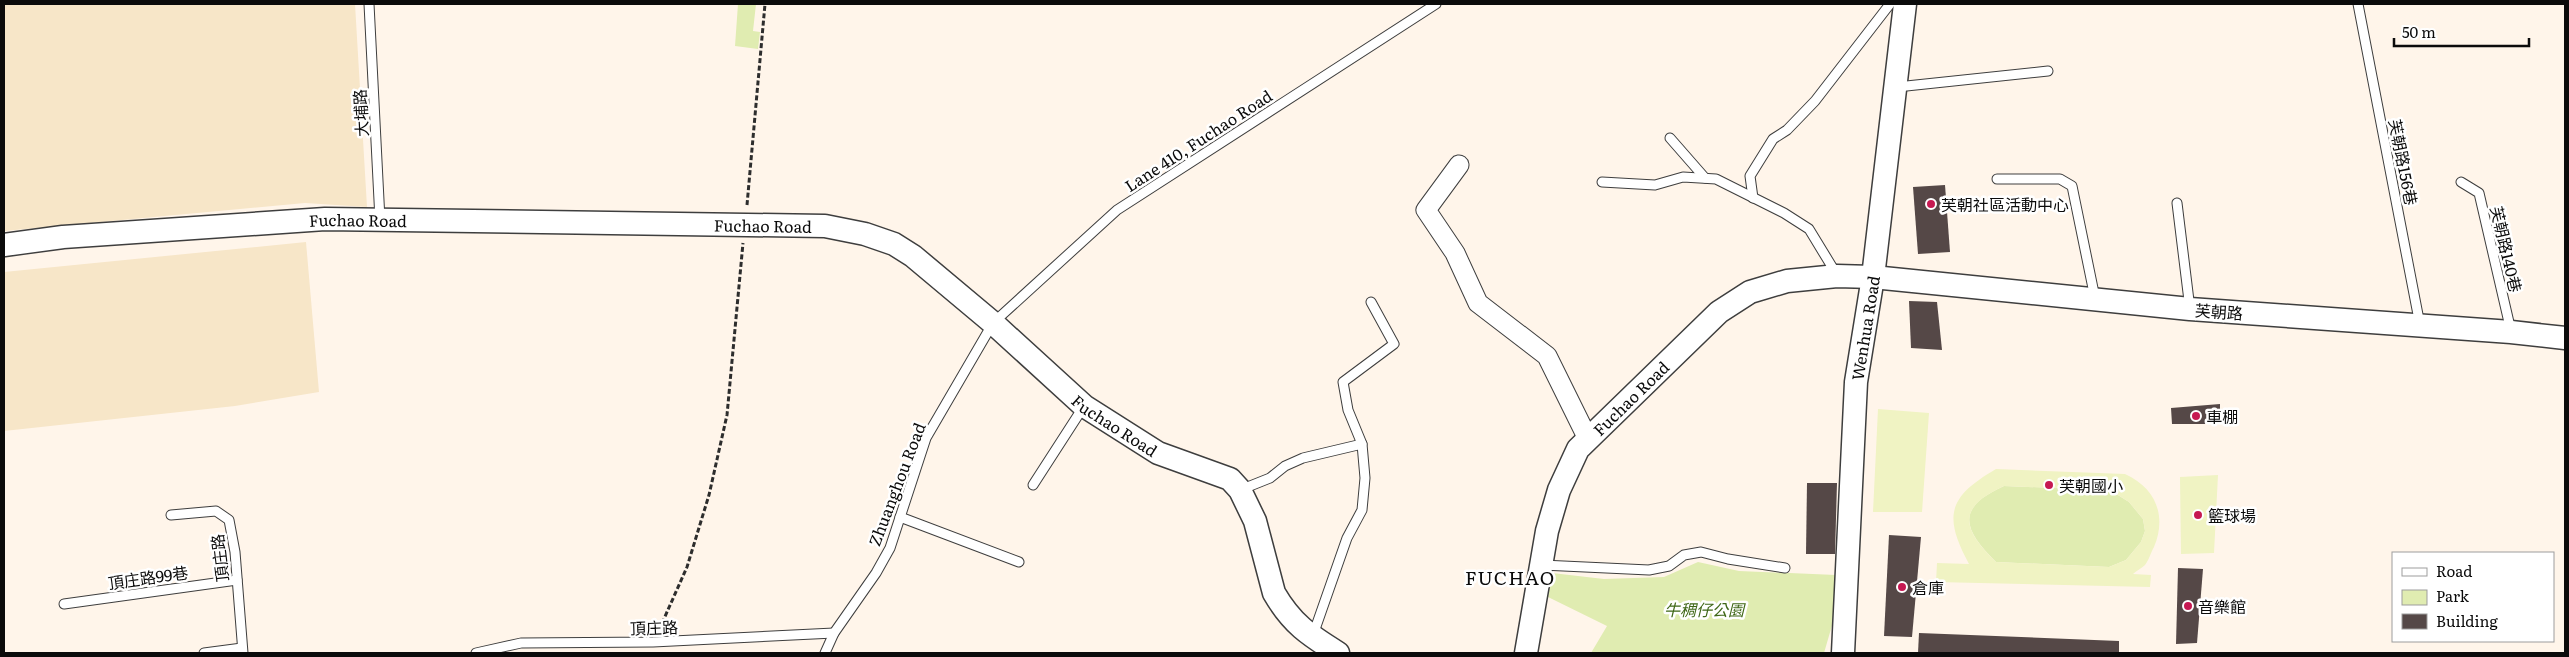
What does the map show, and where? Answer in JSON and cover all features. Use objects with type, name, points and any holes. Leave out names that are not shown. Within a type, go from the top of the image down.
[{"type":"street","name":"Wenhua Road","points":[[1843,653],[1856,382],[1873,277],[1905,4]]},
{"type":"street","points":[[1459,165],[1426,210],[1455,253],[1478,303],[1547,356],[1588,439]]},
{"type":"street","name":"Fuchao Road","points":[[4,245],[62,236],[325,219],[825,226],[865,234],[894,244],[913,256],[993,323],[1084,406],[1158,453],[1230,479],[1240,490],[1255,521],[1274,593],[1305,633],[1334,652]]},
{"type":"street","name":"Fuchao Road","points":[[1526,653],[1547,531],[1559,490],[1578,449],[1719,312],[1750,292],[1787,281],[1837,276],[1873,277]]},
{"type":"street","name":"芙朝路","points":[[1873,277],[2190,309],[2511,332],[2565,338]]},
{"type":"lane","name":"大埔路","points":[[369,4],[380,220]]},
{"type":"lane","name":"Lane 410, Fuchao Road","points":[[993,323],[1117,210],[1436,4]]},
{"type":"lane","points":[[1753,198],[1750,176],[1773,139],[1787,130],[1815,101],[1890,4]]},
{"type":"lane","name":"芙朝路156巷","points":[[2358,4],[2420,326]]},
{"type":"lane","points":[[1896,87],[2048,71]]},
{"type":"lane","points":[[1670,138],[1705,178]]},
{"type":"lane","points":[[1602,182],[1655,185],[1683,177],[1716,179],[1809,229],[1837,276]]},
{"type":"lane","points":[[1998,179],[2060,179],[2072,186],[2096,300]]},
{"type":"lane","name":"芙朝路140巷","points":[[2461,182],[2479,193],[2511,332]]},
{"type":"lane","points":[[2176,203],[2190,309]]},
{"type":"lane","points":[[1312,637],[1347,538],[1362,510],[1366,478],[1362,444],[1348,410],[1342,382],[1394,344],[1371,302]]},
{"type":"lane","name":"Zhuanghou Road","points":[[825,653],[834,634],[876,573],[890,548],[926,438],[993,323]]},
{"type":"lane","points":[[1033,485],[1084,406]]},
{"type":"lane","points":[[1240,490],[1270,478],[1285,466],[1303,458],[1362,444]]},
{"type":"lane","name":"頂庄路","points":[[171,515],[216,511],[229,520],[237,580],[243,650]]},
{"type":"lane","points":[[900,517],[1019,562]]},
{"type":"lane","points":[[1542,565],[1649,570],[1669,566],[1684,555],[1701,552],[1728,559],[1785,568]]},
{"type":"lane","name":"頂庄路99巷","points":[[64,604],[237,580]]},
{"type":"lane","name":"頂庄路","points":[[476,653],[521,643],[654,642],[834,634]]},
{"type":"lane","points":[[204,653],[243,650]]},
{"type":"path","points":[[654,642],[687,566],[709,495],[728,415],[765,4]]},
{"type":"shaded area","points":[[4,4],[355,4],[367,207],[305,203],[4,231]]},
{"type":"shaded area","points":[[306,242],[319,392],[235,406],[4,431],[4,272]]},
{"type":"green space","points":[[738,4],[756,4],[753,31],[760,32],[758,49],[735,46]]},
{"type":"green space","points":[[1878,409],[1929,413],[1922,512],[1873,512]]},
{"type":"green space","points":[[1996,469],[2125,474],[2136,480],[2151,495],[2159,514],[2158,536],[2148,561],[2133,574],[2151,575],[2150,587],[1936,582],[1937,563],[1969,564],[1961,547],[1953,520],[1955,509],[1960,499],[1980,479]],"holes":[[[2004,486],[2110,490],[2129,502],[2143,519],[2145,531],[2141,542],[2126,560],[2109,567],[1996,562],[1976,539],[1971,529],[1969,520],[1971,511],[1988,494]]]},
{"type":"green space","name":"籃球場","points":[[2218,475],[2214,553],[2181,554],[2180,477]]},
{"type":"green space","points":[[2004,486],[2110,490],[2129,502],[2143,519],[2145,531],[2141,542],[2126,560],[2109,567],[1996,562],[1976,539],[1969,520],[1971,511],[1977,503],[1988,494]]},
{"type":"green space","name":"牛稠仔公園","points":[[1698,562],[1739,571],[1836,575],[1833,622],[1824,653],[1591,653],[1607,626],[1548,597],[1552,573],[1604,579],[1664,577]]},
{"type":"building","name":"芙朝社區活動中心","points":[[1945,185],[1950,252],[1918,254],[1913,187]]},
{"type":"building","points":[[1909,301],[1937,302],[1942,350],[1911,348]]},
{"type":"building","name":"車棚","points":[[2220,404],[2220,424],[2172,424],[2171,408]]},
{"type":"building","points":[[1807,483],[1837,483],[1835,554],[1806,554]]},
{"type":"building","name":"倉庫","points":[[1889,535],[1921,537],[1912,637],[1884,636]]},
{"type":"building","name":"音樂館","points":[[2178,568],[2203,569],[2197,643],[2176,644]]},
{"type":"building","points":[[1919,633],[2119,641],[2119,653],[1918,653]]},
{"type":"place","name":"芙朝社區活動中心","points":[[1931,204]]},
{"type":"place","name":"車棚","points":[[2196,416]]},
{"type":"place","name":"芙朝國小","points":[[2049,485]]},
{"type":"place","name":"籃球場","points":[[2198,515]]},
{"type":"place","name":"倉庫","points":[[1902,587]]},
{"type":"place","name":"音樂館","points":[[2188,606]]},
{"type":"district","name":"FUCHAO","points":[[1510,577]]}]
